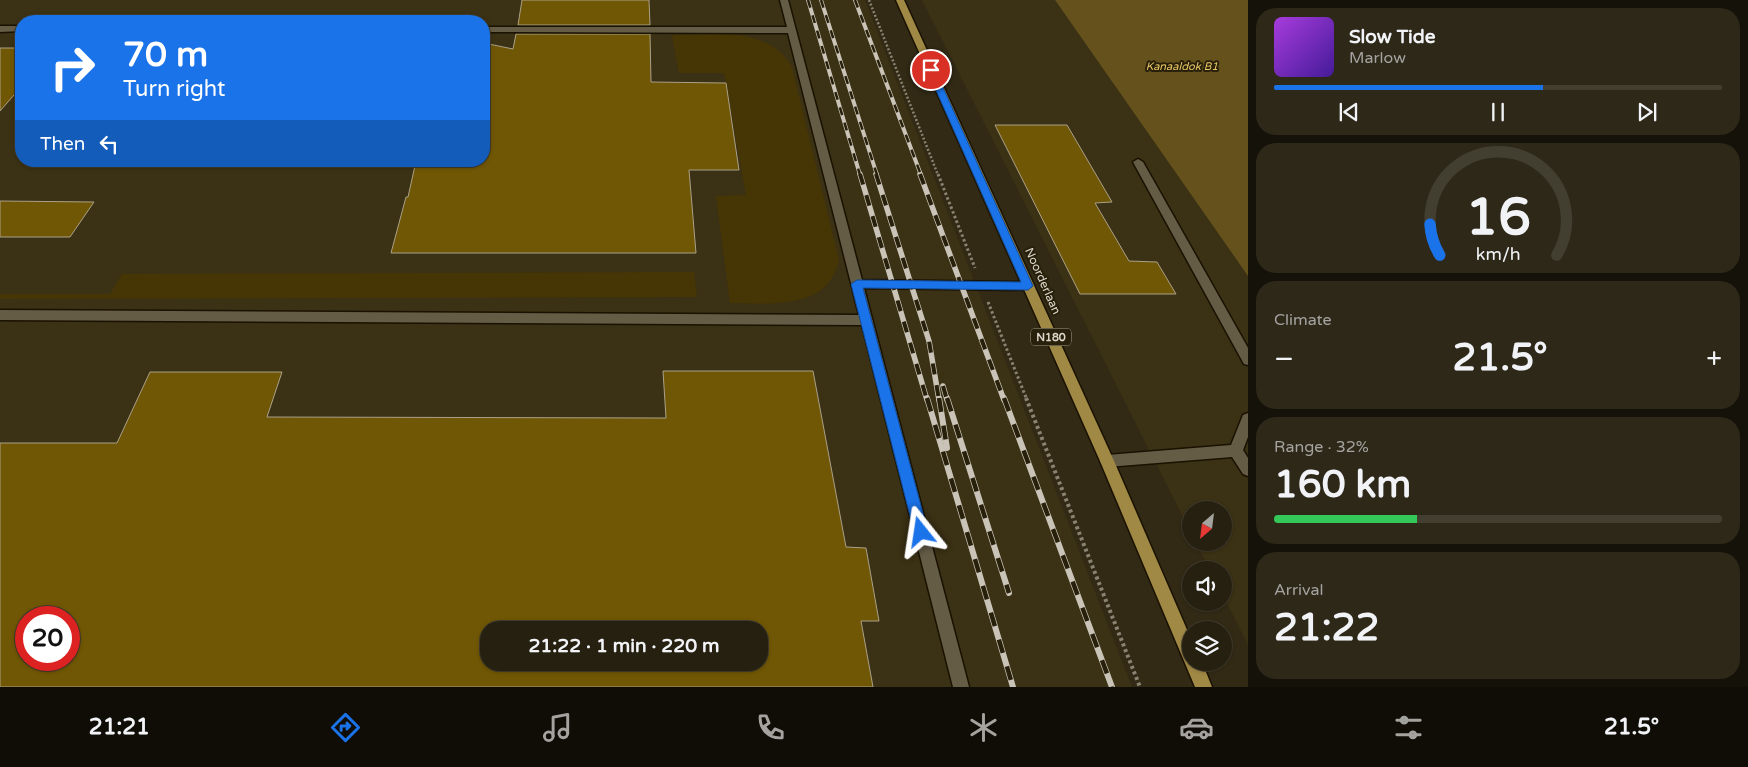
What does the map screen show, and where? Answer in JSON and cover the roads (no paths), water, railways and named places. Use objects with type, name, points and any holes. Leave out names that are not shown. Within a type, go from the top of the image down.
[{"type":"main road","name":"Noorderlaan","points":[[900,0],[1107,461],[1182,637]]},
{"type":"main road","points":[[1197,671],[1204,687]]},
{"type":"lane","points":[[784,0],[865,320],[962,687]]},
{"type":"lane","points":[[0,30],[15,30]]},
{"type":"lane","points":[[490,30],[792,30]]},
{"type":"lane","points":[[1138,162],[1248,360]]},
{"type":"lane","points":[[857,284],[1028,286]]},
{"type":"lane","points":[[0,315],[865,320]]},
{"type":"lane","points":[[1236,452],[1248,419]]},
{"type":"lane","points":[[1107,461],[1236,452]]},
{"type":"lane","points":[[1236,452],[1248,470]]},
{"type":"water","name":"Kanaaldok B1","points":[[1055,0],[1248,0],[1248,276]]},
{"type":"railway","points":[[808,0],[860,175]]},
{"type":"railway","points":[[821,0],[877,175]]},
{"type":"railway","points":[[855,0],[921,175]]},
{"type":"railway","points":[[860,174],[927,400]]},
{"type":"railway","points":[[876,174],[929,341],[939,400]]},
{"type":"railway","points":[[920,174],[1004,400]]},
{"type":"railway","points":[[943,386],[947,400]]},
{"type":"railway","points":[[927,398],[1013,687]]},
{"type":"railway","points":[[939,398],[947,448]]},
{"type":"railway","points":[[947,398],[1009,593]]},
{"type":"railway","points":[[1004,398],[1112,687]]}]
